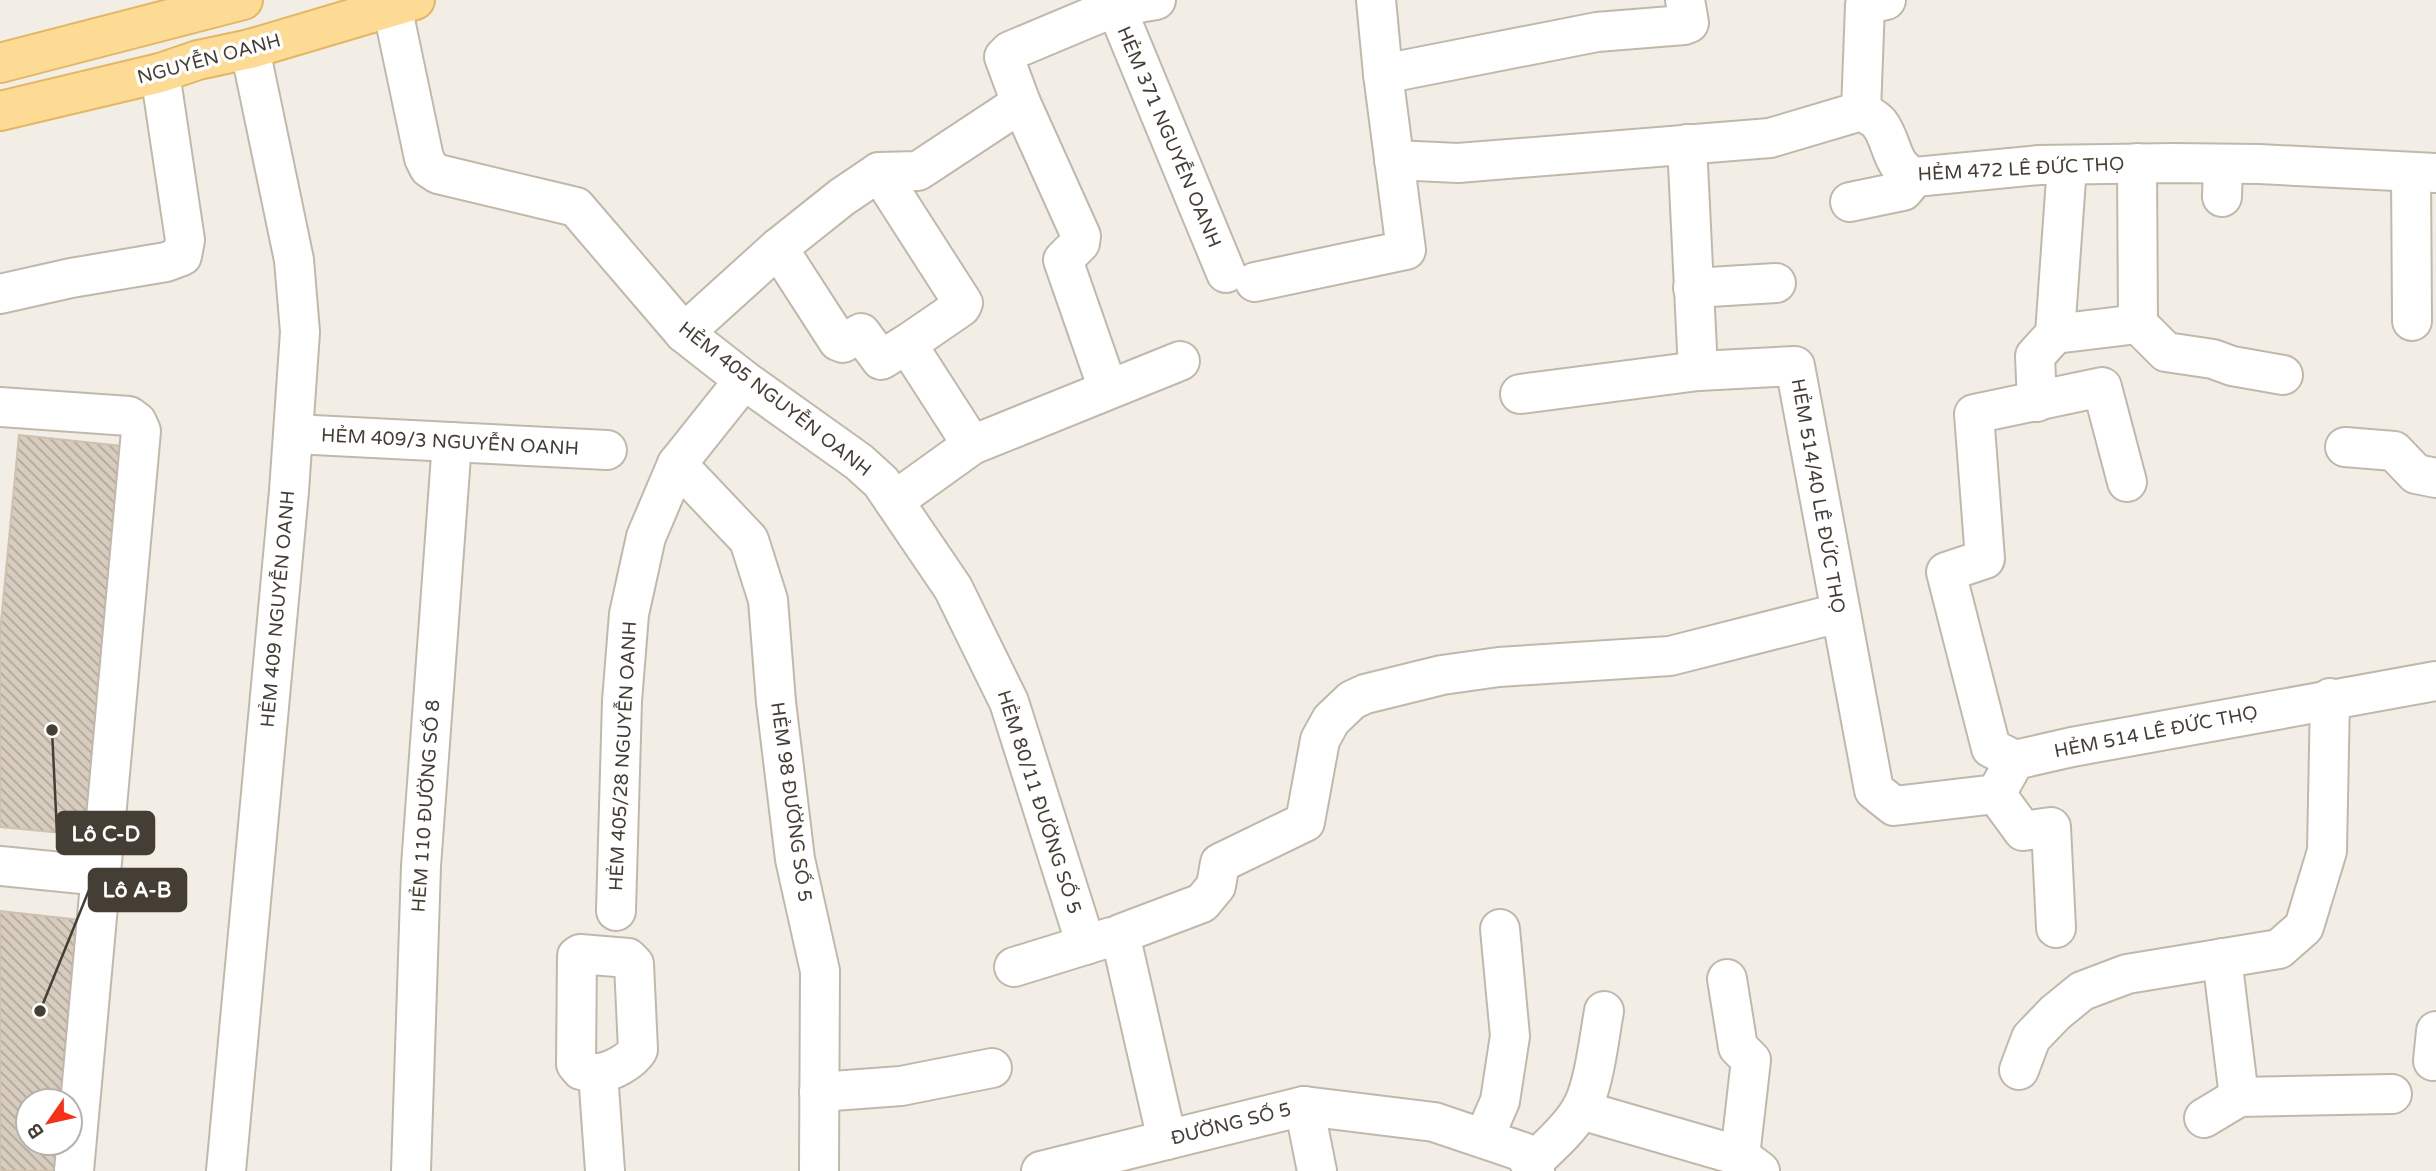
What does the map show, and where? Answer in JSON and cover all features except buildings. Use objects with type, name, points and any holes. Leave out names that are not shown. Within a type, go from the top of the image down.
[{"type":"main road","points":[[0,63],[243,0]]},
{"type":"main road","name":"NGUYỄN OANH","points":[[0,111],[250,49],[404,3]]},
{"type":"street","points":[[1108,389],[1063,260],[1080,243],[1081,236],[1021,103],[1004,57],[1010,51],[1114,4],[1156,0]]},
{"type":"street","points":[[1376,0],[1394,160],[1458,163],[1770,138],[1861,111],[1870,2]]},
{"type":"street","points":[[1383,74],[1597,32],[1684,26],[1690,19],[1685,0]]},
{"type":"street","name":"HẺM 405 NGUYỄN OANH","points":[[404,3],[424,158],[429,168],[438,174],[576,207],[684,333],[744,380],[859,462],[888,492]]},
{"type":"street","name":"HẺM 371 NGUYỄN OANH","points":[[1114,4],[1241,277],[1406,250],[1394,160]]},
{"type":"street","name":"HẺM 409 NGUYỄN OANH","points":[[226,1171],[294,434],[300,332],[294,260],[250,49]]},
{"type":"street","points":[[0,294],[71,278],[166,262],[182,256],[185,240],[160,73]]},
{"type":"street","points":[[684,333],[778,248],[842,197],[879,172],[918,171],[1021,103]]},
{"type":"street","name":"HẺM 472 LÊ ĐỨC THỌ","points":[[1861,111],[1879,122],[1897,163],[1904,172],[1915,177],[2067,165],[2137,163],[2223,180],[2423,172]]},
{"type":"street","points":[[1687,144],[1698,371]]},
{"type":"street","points":[[2137,163],[2137,324],[2166,352],[2213,359],[2232,366],[2283,375]]},
{"type":"street","points":[[2037,402],[2035,356],[2055,334],[2067,165]]},
{"type":"street","points":[[778,248],[838,341],[844,343],[861,332],[881,360],[961,307],[962,303],[879,172]]},
{"type":"street","points":[[2412,321],[2423,172]]},
{"type":"street","points":[[1850,202],[1903,191],[1915,177]]},
{"type":"street","points":[[1693,288],[1776,284]]},
{"type":"street","points":[[2055,334],[2137,324]]},
{"type":"street","points":[[907,344],[972,445]]},
{"type":"street","points":[[888,492],[972,445],[1180,361]]},
{"type":"street","name":"HẺM 514/40 LÊ ĐỨC THỌ","points":[[1520,394],[1698,371],[1795,366],[1874,790],[1894,806],[1996,794]]},
{"type":"street","name":"HẺM 405/28 NGUYỄN OANH","points":[[616,911],[622,701],[629,614],[646,537],[677,464],[744,380]]},
{"type":"street","points":[[2056,928],[2051,827],[2023,831],[1996,794],[2015,760],[1991,748],[1946,572],[1985,559],[1974,414],[2102,387],[2127,482]]},
{"type":"street","points":[[0,407],[129,416],[137,422],[141,431],[74,1171]]},
{"type":"street","name":"HẺM 409/3 NGUYỄN OANH","points":[[294,434],[607,450]]},
{"type":"street","name":"HẺM 110 ĐƯỜNG SỐ 8","points":[[411,1171],[421,866],[452,442]]},
{"type":"street","points":[[2346,447],[2393,451],[2416,474],[2436,478]]},
{"type":"street","name":"HẺM 98 ĐƯỜNG SỐ 5","points":[[677,464],[749,540],[768,600],[776,702],[796,859],[820,971],[818,1171]]},
{"type":"street","name":"HẺM 80/11 ĐƯỜNG SỐ 5","points":[[888,492],[953,588],[1009,702],[1103,940],[1167,1140]]},
{"type":"street","points":[[1014,967],[1103,940],[1202,903],[1216,886],[1220,863],[1305,822],[1320,740],[1331,720],[1352,700],[1365,694],[1442,675],[1499,667],[1670,656],[1839,613]]},
{"type":"street","name":"HẺM 514 LÊ ĐỨC THỌ","points":[[2015,760],[2330,698],[2436,681]]},
{"type":"street","points":[[2019,1070],[2031,1038],[2055,1013],[2082,991],[2127,974],[2279,949],[2304,927],[2327,851],[2330,698]]},
{"type":"street","points":[[0,866],[102,876]]},
{"type":"street","points":[[1484,1139],[1500,1101],[1510,1036],[1500,929]]},
{"type":"street","points":[[2222,958],[2239,1097]]},
{"type":"street","points":[[1581,1110],[1750,1163],[1751,1060],[1738,1047],[1727,979]]},
{"type":"street","points":[[1533,1168],[1581,1110],[1595,1066],[1604,1011]]},
{"type":"street","points":[[819,1092],[901,1086],[992,1068]]},
{"type":"street","points":[[598,1073],[606,1171]]},
{"type":"street","points":[[2204,1118],[2239,1097],[2392,1094]]},
{"type":"street","points":[[1304,1106],[1317,1171]]},
{"type":"street","name":"ĐƯỜNG SỐ 5","points":[[1041,1171],[1304,1106],[1434,1122],[1523,1152],[1533,1168]]},
{"type":"place","name":"Lô C-D","points":[[52,730]]},
{"type":"place","name":"Lô A-B","points":[[40,1011]]}]
